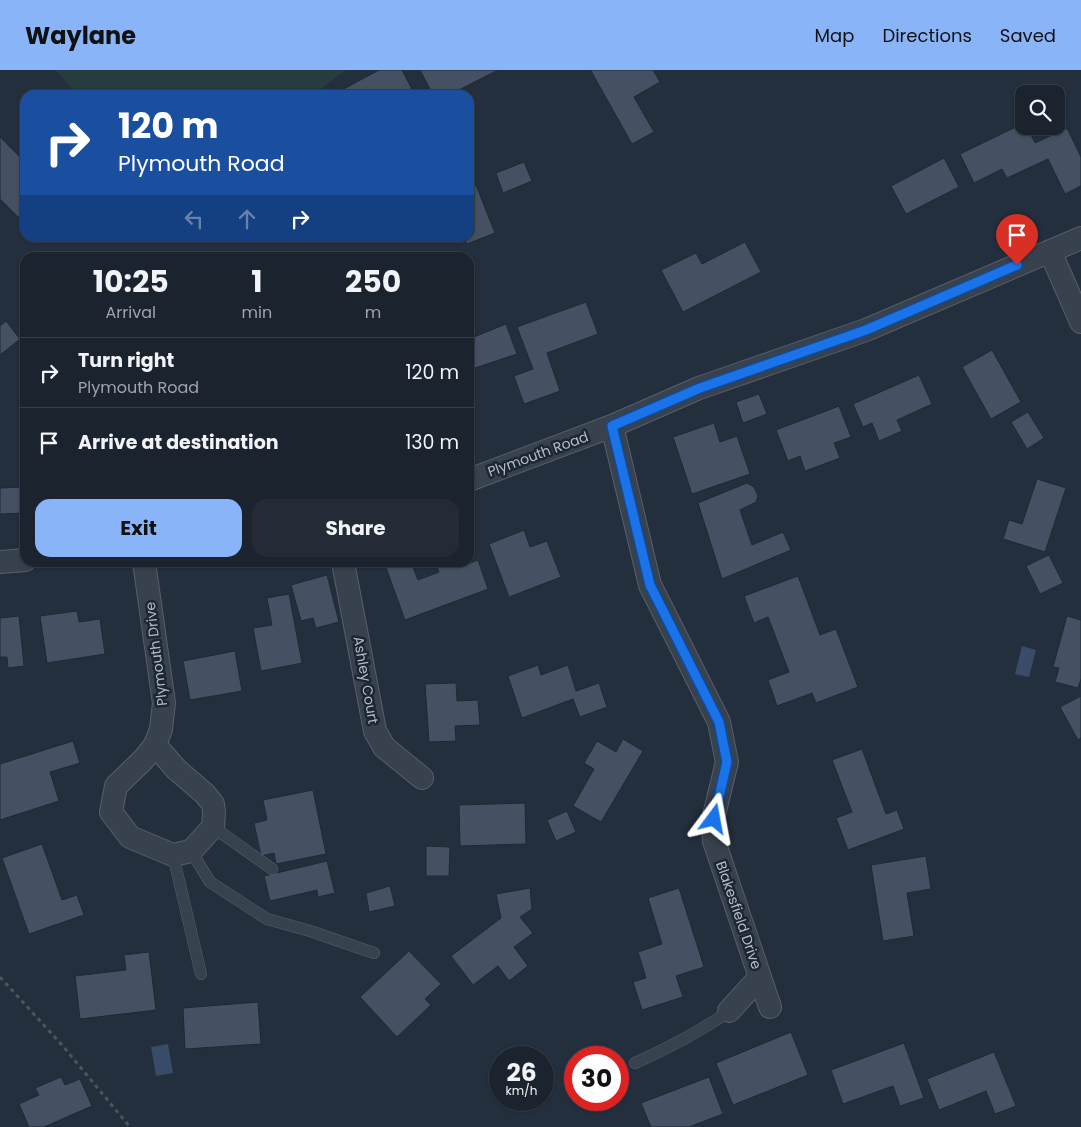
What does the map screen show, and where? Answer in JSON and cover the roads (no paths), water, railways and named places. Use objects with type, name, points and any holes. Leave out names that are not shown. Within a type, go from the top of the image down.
[{"type":"street","name":"Plymouth Road","points":[[474,478],[612,426],[700,388],[866,330],[1081,238]]},
{"type":"street","points":[[1050,251],[1081,322]]},
{"type":"street","name":"Blakesfield Drive","points":[[612,426],[650,585],[719,722],[727,762],[714,819],[714,841],[770,1007]]},
{"type":"street","points":[[0,562],[20,560]]},
{"type":"street","name":"Plymouth Drive","points":[[145,567],[164,703],[161,729],[155,745],[143,760],[116,786],[112,812],[130,837],[182,853]]},
{"type":"street","name":"Ashley Court","points":[[344,567],[375,731],[384,747],[422,778]]},
{"type":"street","points":[[155,745],[177,770],[205,794],[213,804],[213,827],[182,853]]},
{"type":"street","name":"Blakesfield Drive","points":[[730,1012],[760,977]]},
{"type":"lane","points":[[213,827],[272,869]]},
{"type":"lane","points":[[182,853],[210,882],[267,919],[310,931],[374,953]]},
{"type":"lane","points":[[182,853],[201,974]]},
{"type":"lane","points":[[635,1063],[701,1031],[730,1012]]},
{"type":"water","points":[[1022,646],[1036,650],[1029,677],[1015,674]]},
{"type":"water","points":[[168,1044],[173,1073],[156,1076],[151,1047]]}]
